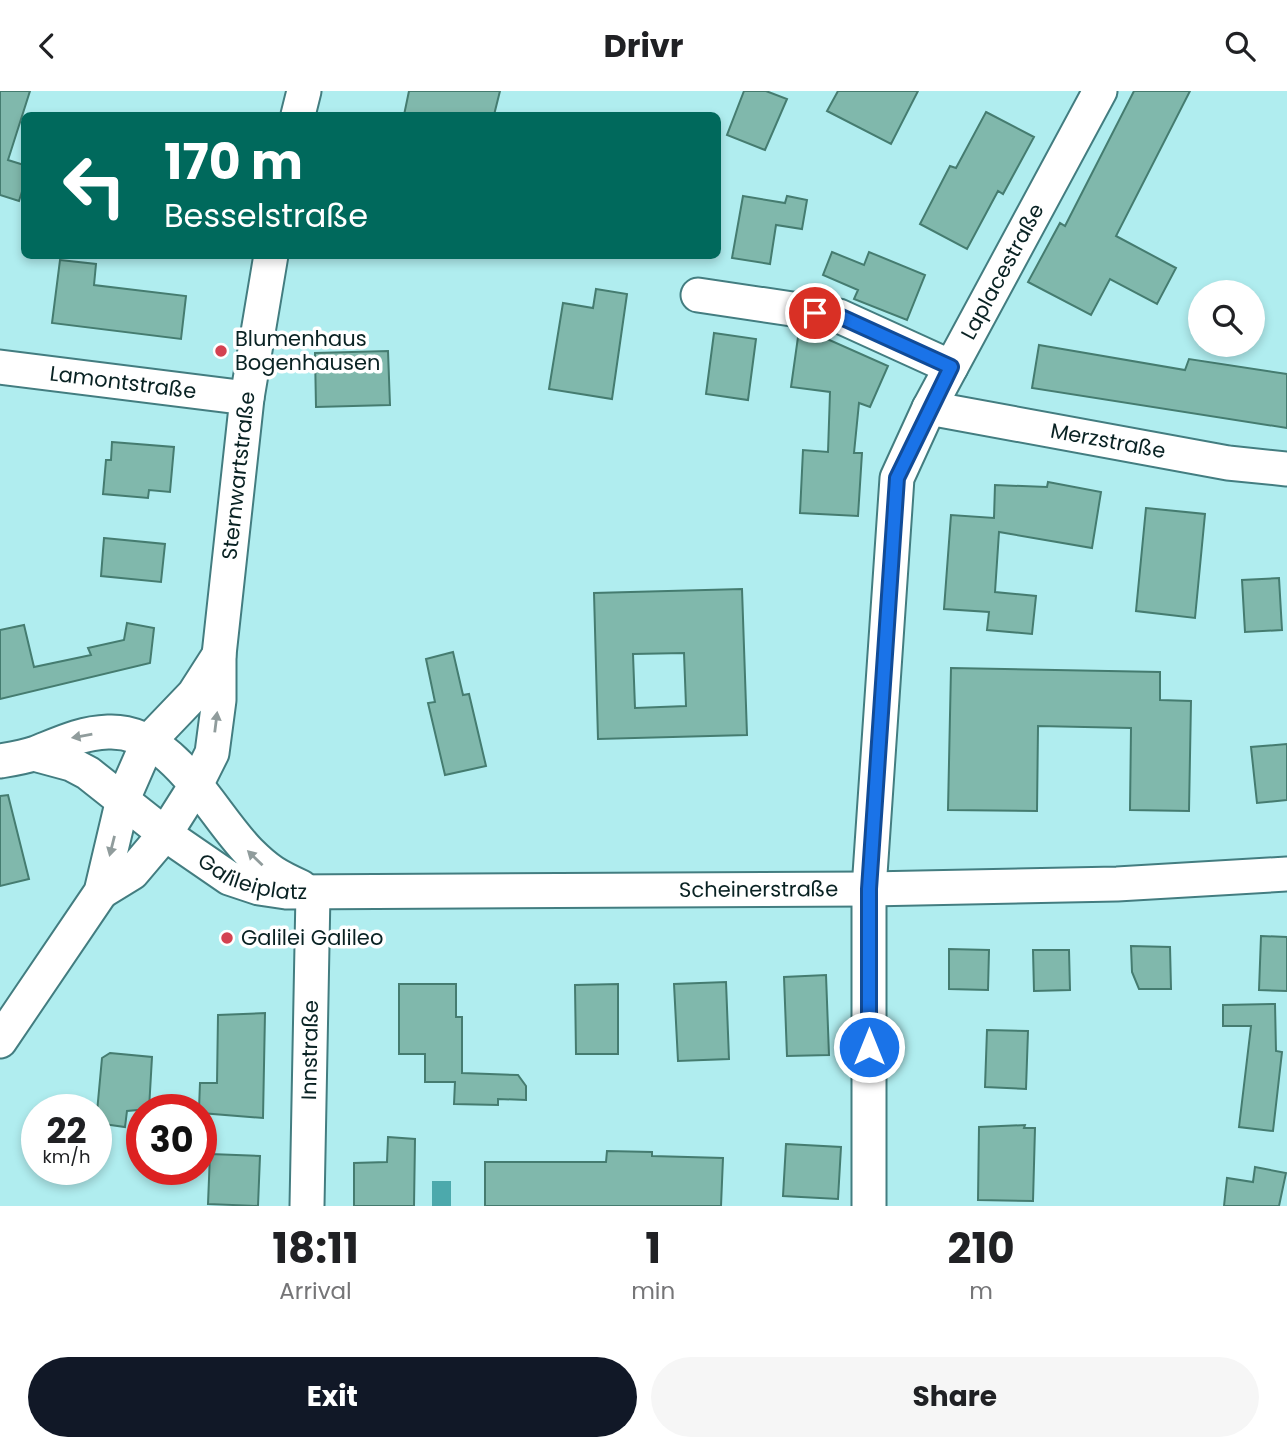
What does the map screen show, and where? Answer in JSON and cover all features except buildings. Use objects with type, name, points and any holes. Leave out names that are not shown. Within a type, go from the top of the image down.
[{"type":"street","points":[[299,112],[304,91]]},
{"type":"street","name":"Laplacestraße","points":[[869,1206],[869,889],[897,478],[929,408],[1100,91]]},
{"type":"street","name":"Sternwartstraße","points":[[196,785],[212,753],[219,700],[219,655],[247,398],[270,259]]},
{"type":"street","points":[[698,295],[839,316],[951,367]]},
{"type":"street","name":"Lamontstraße","points":[[0,367],[247,398]]},
{"type":"street","name":"Merzstraße","points":[[929,408],[1228,463],[1287,469]]},
{"type":"street","name":"Sternwartstraße","points":[[148,742],[194,694],[219,655]]},
{"type":"street","name":"Galileiplatz","points":[[34,754],[73,737],[109,732],[132,734],[175,762],[246,849],[272,874],[313,893]]},
{"type":"street","points":[[0,1041],[100,892],[123,799],[148,742]]},
{"type":"street","points":[[0,761],[34,754]]},
{"type":"street","name":"Galileiplatz","points":[[34,754],[71,764],[88,773],[165,834],[229,879],[259,888],[313,893]]},
{"type":"street","points":[[100,892],[132,873],[165,834],[196,785]]},
{"type":"street","name":"Scheinerstraße","points":[[313,893],[869,889],[1117,884],[1287,874]]},
{"type":"street","name":"Innstraße","points":[[307,1206],[313,893]]},
{"type":"water","points":[[432,1181],[451,1181],[451,1206],[432,1206]]},
{"type":"place","name":"Blumenhaus Bogenhausen","points":[[221,351]]},
{"type":"place","name":"Galilei Galileo","points":[[227,938]]},
{"type":"route","points":[[815,313],[839,316],[951,367],[897,478],[869,889],[869,1047]]}]
